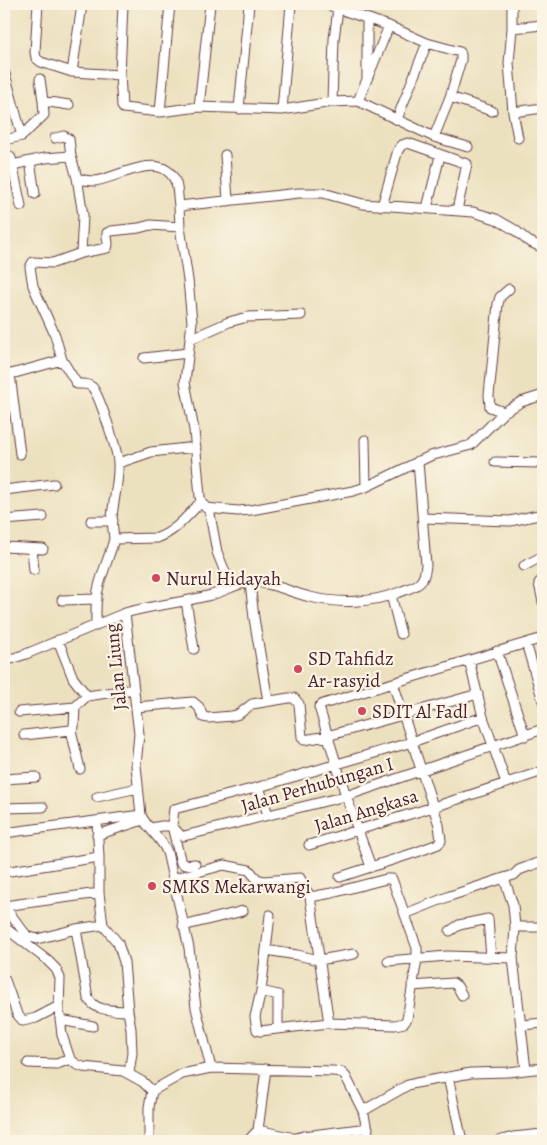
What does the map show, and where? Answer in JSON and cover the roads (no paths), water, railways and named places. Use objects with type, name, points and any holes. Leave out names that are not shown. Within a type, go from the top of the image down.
[{"type":"street","points":[[38,4],[36,58],[41,62],[72,72],[120,75]]},
{"type":"street","points":[[123,4],[120,75],[121,105],[123,108],[160,112],[200,108],[282,110],[332,102],[358,101],[434,137],[468,147]]},
{"type":"street","points":[[160,112],[170,4]]},
{"type":"street","points":[[200,108],[210,4]]},
{"type":"street","points":[[239,109],[249,4]]},
{"type":"street","points":[[282,110],[291,4]]},
{"type":"street","points":[[325,4],[390,26],[427,42],[452,48],[460,52],[461,55],[450,97],[434,137]]},
{"type":"street","points":[[512,4],[509,64],[513,112],[518,138]]},
{"type":"street","points":[[332,102],[334,40],[338,9]]},
{"type":"street","points":[[72,72],[81,12]]},
{"type":"street","points":[[367,19],[367,82]]},
{"type":"street","points":[[512,28],[543,25]]},
{"type":"street","points":[[358,101],[390,26]]},
{"type":"street","points":[[397,119],[427,42]]},
{"type":"street","points":[[5,74],[22,136]]},
{"type":"street","points":[[4,140],[22,136],[44,114],[40,79]]},
{"type":"street","points":[[450,97],[492,112]]},
{"type":"street","points":[[43,101],[69,105]]},
{"type":"street","points":[[513,112],[543,108]]},
{"type":"street","points":[[55,138],[67,137],[69,139],[82,215],[81,253]]},
{"type":"street","points":[[382,206],[398,150],[402,145],[408,143],[440,156],[467,164],[457,210]]},
{"type":"street","points":[[4,155],[10,156],[21,206]]},
{"type":"street","points":[[225,155],[228,201]]},
{"type":"street","points":[[12,165],[71,156]]},
{"type":"street","points":[[427,208],[440,156]]},
{"type":"street","points":[[30,162],[35,194]]},
{"type":"street","points":[[76,178],[96,181],[116,176],[136,167],[150,166],[162,169],[173,177],[179,206],[192,322],[185,382],[196,448],[201,502],[209,510],[251,510],[353,491],[430,456],[471,445],[504,412],[521,402],[543,395]]},
{"type":"street","points":[[179,206],[313,192],[323,193],[363,204],[473,212],[496,220],[516,230],[528,241],[543,248]]},
{"type":"street","points":[[96,626],[99,585],[109,560],[114,539],[112,510],[118,483],[117,452],[92,388],[85,384],[77,384],[62,360],[55,335],[33,286],[30,267],[33,262],[53,264],[81,253],[107,248],[106,236],[107,233],[112,231],[150,225],[180,227]]},
{"type":"street","points":[[504,412],[490,407],[489,395],[498,304],[500,297],[509,289]]},
{"type":"street","points":[[190,339],[229,322],[247,317],[301,315]]},
{"type":"street","points":[[144,358],[188,353]]},
{"type":"street","points":[[20,454],[7,375],[62,360]]},
{"type":"street","points":[[365,440],[366,486]]},
{"type":"street","points":[[118,464],[151,452],[196,448]]},
{"type":"street","name":"Jalan Liung","points":[[142,817],[136,765],[138,734],[136,706],[125,613],[186,601],[250,582],[269,584],[310,597],[337,601],[372,600],[391,595],[418,584],[424,577],[426,565],[418,461]]},
{"type":"street","points":[[495,462],[543,463]]},
{"type":"street","points":[[4,490],[54,484]]},
{"type":"street","points":[[114,539],[157,538],[163,536],[201,502]]},
{"type":"street","points":[[209,510],[217,552],[231,587]]},
{"type":"street","points":[[423,518],[510,521],[543,514]]},
{"type":"street","points":[[4,520],[43,517]]},
{"type":"street","points":[[91,521],[113,521]]},
{"type":"street","points":[[4,547],[43,549]]},
{"type":"street","points":[[32,549],[34,570]]},
{"type":"street","points":[[524,566],[543,556]]},
{"type":"street","points":[[543,579],[540,583],[543,602]]},
{"type":"street","points":[[250,582],[268,701]]},
{"type":"street","points":[[391,595],[402,634]]},
{"type":"street","points":[[62,600],[97,599]]},
{"type":"street","points":[[186,601],[194,649]]},
{"type":"street","points":[[4,631],[4,661],[26,654],[125,613]]},
{"type":"street","points":[[371,868],[357,831],[327,736],[320,707],[323,704],[543,638]]},
{"type":"street","points":[[58,640],[73,678],[87,696]]},
{"type":"street","points":[[526,643],[543,701]]},
{"type":"street","points":[[497,651],[525,736]]},
{"type":"street","points":[[468,660],[484,717],[506,783]]},
{"type":"street","points":[[340,877],[417,852],[442,841],[442,834],[393,683]]},
{"type":"street","points":[[19,712],[75,707],[87,696],[134,689]]},
{"type":"street","points":[[136,706],[193,702],[199,707],[203,717],[208,718],[239,714],[252,704],[294,698],[299,704],[302,737],[304,740],[327,736],[478,694]]},
{"type":"street","points":[[75,707],[74,726],[71,730],[80,768]]},
{"type":"street","points":[[195,864],[181,864],[172,826],[175,808],[337,765],[484,717]]},
{"type":"street","name":"Jalan Perhubungan I","points":[[151,828],[172,826],[180,835],[184,836],[346,796],[543,729]]},
{"type":"street","points":[[24,735],[71,730]]},
{"type":"street","name":"Jalan Angkasa","points":[[309,844],[357,831],[543,772]]},
{"type":"street","points":[[4,779],[36,777]]},
{"type":"street","points":[[259,787],[268,815]]},
{"type":"street","points":[[97,796],[138,788]]},
{"type":"street","points":[[4,808],[43,807]]},
{"type":"street","points":[[4,834],[142,817]]},
{"type":"street","points":[[142,817],[164,843],[167,852],[189,948],[196,1008],[211,1068]]},
{"type":"street","points":[[97,835],[142,817]]},
{"type":"street","points":[[97,822],[100,857],[99,893],[103,925],[118,943],[124,962],[131,1029],[132,1053],[129,1073]]},
{"type":"street","points":[[4,872],[100,857]]},
{"type":"street","points":[[405,914],[514,875],[519,870],[543,860]]},
{"type":"street","points":[[172,879],[224,866],[249,870],[258,879],[264,881],[300,878],[310,897],[329,1023]]},
{"type":"street","points":[[504,878],[513,905],[515,927],[514,958],[526,1070]]},
{"type":"street","points":[[270,914],[261,991],[255,1017],[257,1030],[329,1023],[395,1025],[404,1023],[408,1014],[418,959],[417,948],[392,880],[386,879],[310,897]]},
{"type":"street","points":[[99,893],[4,906],[27,936],[37,939],[76,929],[103,925]]},
{"type":"street","points":[[183,926],[243,911]]},
{"type":"street","points":[[450,931],[459,925],[488,919],[491,958]]},
{"type":"street","points":[[4,927],[56,969],[60,978],[61,992],[58,1006],[62,1035],[70,1059],[82,1067],[129,1073],[152,1091]]},
{"type":"street","points":[[515,927],[543,927]]},
{"type":"street","points":[[76,929],[90,1004],[97,1008],[128,1011]]},
{"type":"street","points":[[266,950],[319,960],[354,954]]},
{"type":"street","points":[[388,961],[446,956],[514,958]]},
{"type":"street","points":[[5,980],[17,1014],[23,1021],[36,1018],[58,1006]]},
{"type":"street","points":[[412,986],[453,983],[462,995]]},
{"type":"street","points":[[261,991],[278,994],[278,1028]]},
{"type":"street","points":[[60,1020],[93,1026]]},
{"type":"street","points":[[522,1025],[543,1023]]},
{"type":"street","points":[[28,1063],[57,1064],[70,1059]]},
{"type":"street","points":[[149,1141],[149,1107],[152,1091],[182,1074],[211,1068],[341,1072],[346,1077],[363,1111],[370,1141]]},
{"type":"street","points":[[363,1111],[408,1085],[471,1073],[543,1068]]},
{"type":"street","points":[[248,1141],[258,1130],[266,1069]]},
{"type":"street","points":[[448,1077],[462,1141]]},
{"type":"street","points":[[258,1130],[292,1140],[304,1136],[368,1128]]},
{"type":"street","points":[[498,1141],[510,1137],[543,1134]]},
{"type":"place","name":"Nurul Hidayah","points":[[156,578]]},
{"type":"place","name":"SD Tahfidz Ar-rasyid","points":[[298,669]]},
{"type":"place","name":"SDIT Al Fadl","points":[[362,711]]},
{"type":"place","name":"SMKS Mekarwangi","points":[[152,886]]}]
